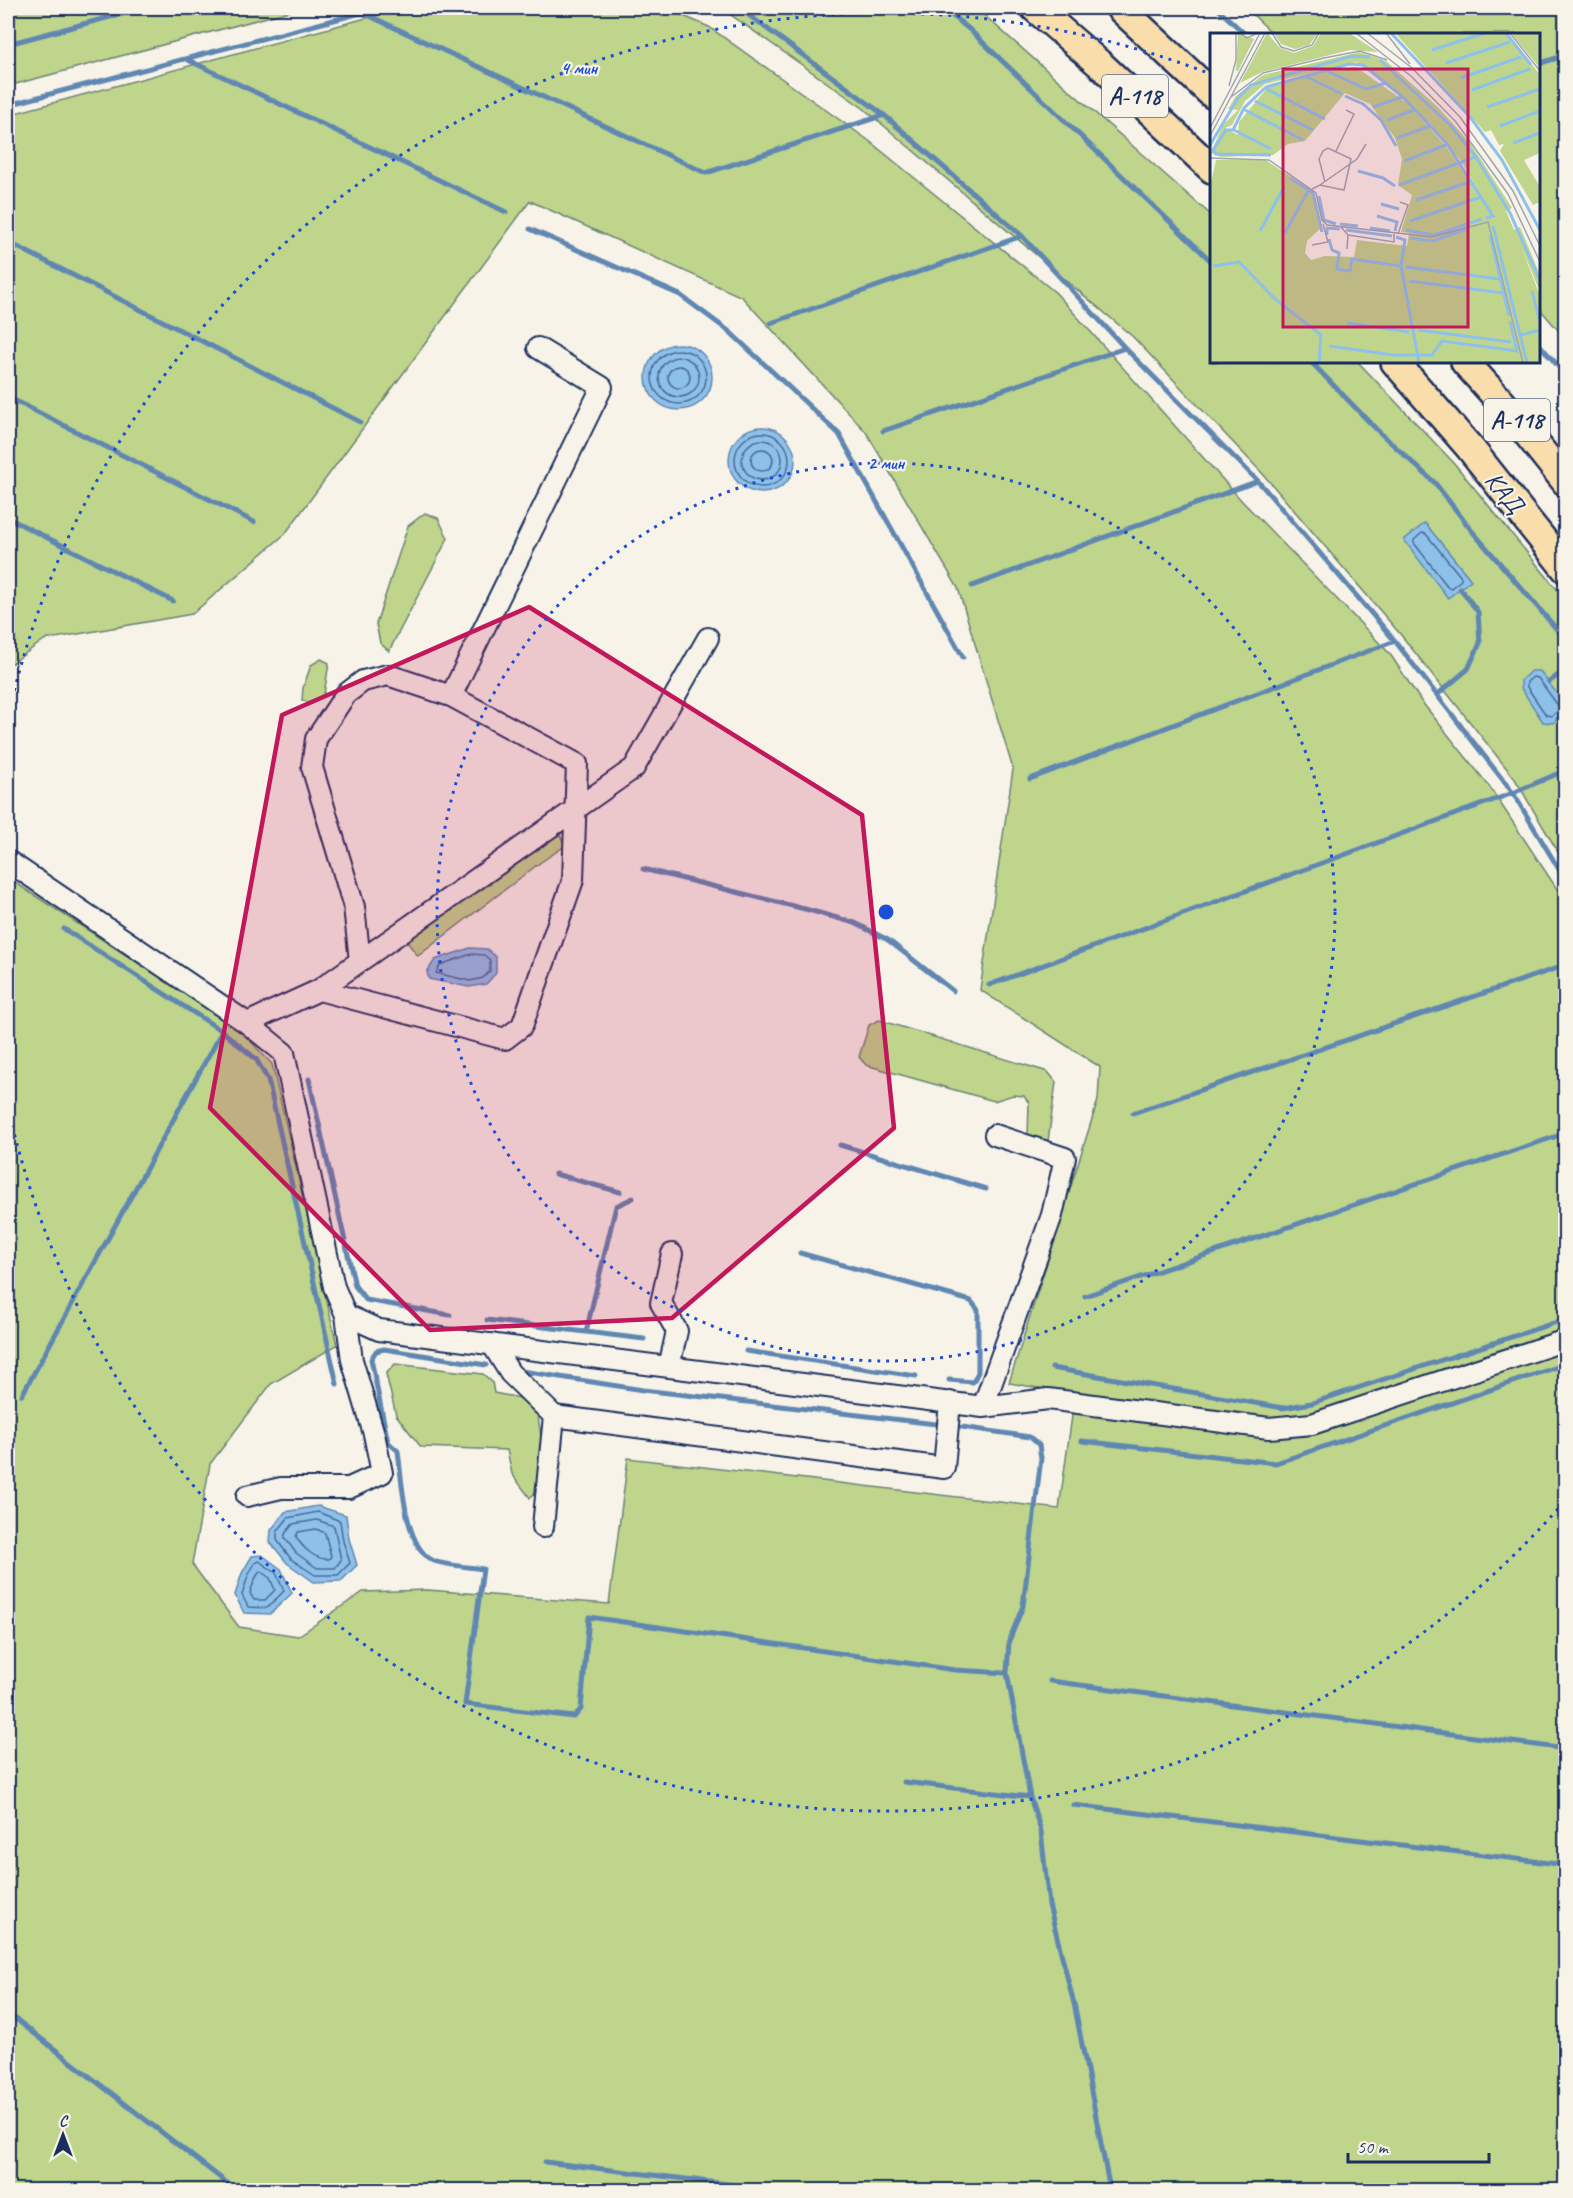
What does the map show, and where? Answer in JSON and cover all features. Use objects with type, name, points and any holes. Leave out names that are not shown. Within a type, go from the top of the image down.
[{"type":"highway","name":"А-118","points":[[1035,8],[1102,66],[1210,167]]},
{"type":"highway","name":"А-118","points":[[1120,8],[1210,92]]},
{"type":"highway","name":"КАД","points":[[1396,363],[1470,448],[1566,569]]},
{"type":"highway","name":"КАД","points":[[1466,363],[1510,412],[1566,482]]},
{"type":"street","points":[[451,696],[602,387],[538,348]]},
{"type":"street","points":[[247,1023],[319,990],[634,768],[708,638]]},
{"type":"street","points":[[319,990],[505,1039],[522,1026],[573,880],[577,764],[451,696],[388,675],[363,681],[346,694],[316,739],[312,767],[354,907],[360,961]]},
{"type":"street","points":[[8,861],[247,1023],[284,1053],[334,1287],[346,1315],[352,1360],[374,1434],[382,1473],[349,1488],[281,1488],[247,1496]]},
{"type":"street","points":[[983,1407],[1052,1215],[1065,1158],[995,1136]]},
{"type":"street","points":[[669,1367],[677,1331],[661,1303],[672,1254]]},
{"type":"street","points":[[346,1315],[380,1330],[983,1407],[1048,1399],[1269,1428],[1312,1424],[1566,1340]]},
{"type":"street","points":[[492,1344],[510,1373],[554,1416],[944,1468],[950,1402]]},
{"type":"street","points":[[543,1527],[554,1416]]},
{"type":"highlighted area","points":[[529,607],[862,815],[894,1128],[672,1318],[430,1330],[210,1108],[282,715]]},
{"type":"green space","points":[[8,8],[301,8],[8,86]]},
{"type":"green space","points":[[411,8],[665,8],[709,27],[868,140],[1056,293],[1242,501],[1390,654],[1421,701],[1489,786],[1565,901],[1565,2190],[8,2190],[8,878],[239,1029],[272,1064],[337,1345],[271,1384],[210,1464],[192,1564],[239,1627],[298,1636],[363,1592],[428,1590],[609,1604],[628,1458],[1059,1509],[1075,1394],[1009,1383],[1098,1100],[1100,1067],[980,990],[1013,769],[958,588],[866,432],[742,297],[530,201],[285,534],[192,614],[44,640],[8,666],[8,115],[392,11]]},
{"type":"green space","points":[[721,8],[976,8],[1210,214],[1210,363],[1359,363],[1453,462],[1565,599],[1565,864],[1515,779],[1401,635],[1262,473],[1133,337],[863,108]]},
{"type":"green space","points":[[1246,8],[1565,8],[1565,338],[1540,309],[1540,33],[1272,33]]},
{"type":"green space","points":[[425,513],[438,518],[448,538],[389,651],[380,643],[376,624],[408,526]]},
{"type":"green space","points":[[321,659],[329,663],[324,694],[311,704],[302,700],[303,688],[311,665]]},
{"type":"green space","points":[[551,832],[560,835],[565,846],[418,956],[403,937]]},
{"type":"green space","points":[[879,1020],[1048,1072],[1056,1082],[1048,1141],[1038,1141],[1028,1135],[1029,1103],[1024,1096],[1013,1095],[994,1101],[866,1065],[859,1057],[869,1025]]},
{"type":"green space","points":[[395,1364],[483,1374],[492,1382],[494,1393],[520,1398],[537,1411],[543,1469],[537,1490],[530,1498],[512,1474],[507,1450],[421,1447],[396,1415],[386,1374]]},
{"type":"water","points":[[685,344],[703,353],[710,364],[712,377],[710,390],[703,401],[692,408],[673,410],[655,401],[648,390],[646,371],[655,353],[666,346]]},
{"type":"water","points":[[768,427],[786,436],[793,447],[795,460],[793,473],[786,484],[775,491],[756,493],[738,484],[731,473],[729,454],[738,436],[749,429]]},
{"type":"water","points":[[1425,523],[1471,580],[1448,598],[1404,540]]},
{"type":"water","points":[[1531,671],[1540,671],[1563,702],[1564,713],[1553,723],[1543,722],[1521,688],[1521,680]]},
{"type":"water","points":[[470,948],[487,949],[496,957],[496,973],[486,984],[469,987],[429,979],[427,972],[435,960]]},
{"type":"water","points":[[318,1506],[346,1515],[349,1539],[357,1565],[341,1581],[314,1582],[287,1563],[270,1542],[271,1530],[285,1512]]},
{"type":"water","points":[[262,1555],[281,1569],[292,1593],[270,1614],[244,1613],[235,1595],[242,1573],[252,1556]]},
{"type":"waterway","points":[[8,44],[144,8]]},
{"type":"waterway","points":[[8,105],[380,8]]},
{"type":"waterway","points":[[739,8],[884,115],[1022,236],[1125,348],[1258,481],[1395,641],[1513,793],[1566,881]]},
{"type":"waterway","points":[[943,8],[970,30],[1210,260]]},
{"type":"waterway","points":[[1217,8],[1244,33]]},
{"type":"waterway","points":[[361,12],[706,173],[884,115]]},
{"type":"waterway","points":[[1540,63],[1566,55]]},
{"type":"waterway","points":[[186,59],[506,212]]},
{"type":"waterway","points":[[530,229],[680,295],[730,332],[839,434],[963,657]]},
{"type":"waterway","points":[[771,323],[1022,236]]},
{"type":"waterway","points":[[8,242],[360,422]]},
{"type":"waterway","points":[[1540,345],[1566,375]]},
{"type":"waterway","points":[[883,431],[1125,348]]},
{"type":"waterway","points":[[1312,363],[1377,430],[1435,483],[1472,531],[1566,640]]},
{"type":"waterway","points":[[8,397],[254,522]]},
{"type":"waterway","points":[[972,586],[1258,481]]},
{"type":"waterway","points":[[8,518],[173,601]]},
{"type":"waterway","points":[[1437,695],[1468,669],[1480,643],[1478,612],[1460,588]]},
{"type":"waterway","points":[[1030,779],[1395,641]]},
{"type":"waterway","points":[[1549,682],[1566,669]]},
{"type":"waterway","points":[[1558,719],[1566,726]]},
{"type":"waterway","points":[[989,985],[1513,793],[1566,770]]},
{"type":"waterway","points":[[643,869],[855,923],[888,940],[953,991]]},
{"type":"waterway","points":[[64,929],[222,1031],[256,1059],[268,1080],[337,1384]]},
{"type":"waterway","points":[[1133,1113],[1566,965]]},
{"type":"waterway","points":[[8,1013],[11,1007]]},
{"type":"waterway","points":[[22,1395],[222,1031]]},
{"type":"waterway","points":[[309,1079],[355,1286],[366,1300],[450,1315]]},
{"type":"waterway","points":[[1085,1296],[1566,1133]]},
{"type":"waterway","points":[[840,1145],[986,1189]]},
{"type":"waterway","points":[[555,1174],[620,1192]]},
{"type":"waterway","points":[[586,1332],[616,1206],[633,1198]]},
{"type":"waterway","points":[[800,1253],[971,1301],[978,1310],[978,1372],[973,1382],[949,1380]]},
{"type":"waterway","points":[[1052,1368],[1283,1408],[1312,1403],[1566,1319]]},
{"type":"waterway","points":[[487,1320],[644,1339]]},
{"type":"waterway","points":[[486,1365],[384,1349],[376,1351],[371,1359],[388,1442],[398,1451],[406,1511],[415,1541],[423,1552],[436,1562],[483,1569],[465,1704],[574,1717],[581,1709],[589,1617],[955,1670],[1007,1673]]},
{"type":"waterway","points":[[746,1351],[916,1376]]},
{"type":"waterway","points":[[1082,1441],[1276,1463],[1566,1364]]},
{"type":"waterway","points":[[522,1371],[643,1390],[936,1424]]},
{"type":"waterway","points":[[962,1427],[1030,1437],[1039,1445],[1041,1458],[1023,1606],[1009,1641],[1007,1673],[1030,1797],[1041,1831],[1049,1905],[1075,2008],[1110,2190]]},
{"type":"waterway","points":[[1050,1681],[1566,1749]]},
{"type":"waterway","points":[[904,1782],[1030,1797]]},
{"type":"waterway","points":[[1073,1805],[1566,1865]]},
{"type":"waterway","points":[[8,2013],[236,2190]]},
{"type":"waterway","points":[[545,2162],[777,2190]]}]
